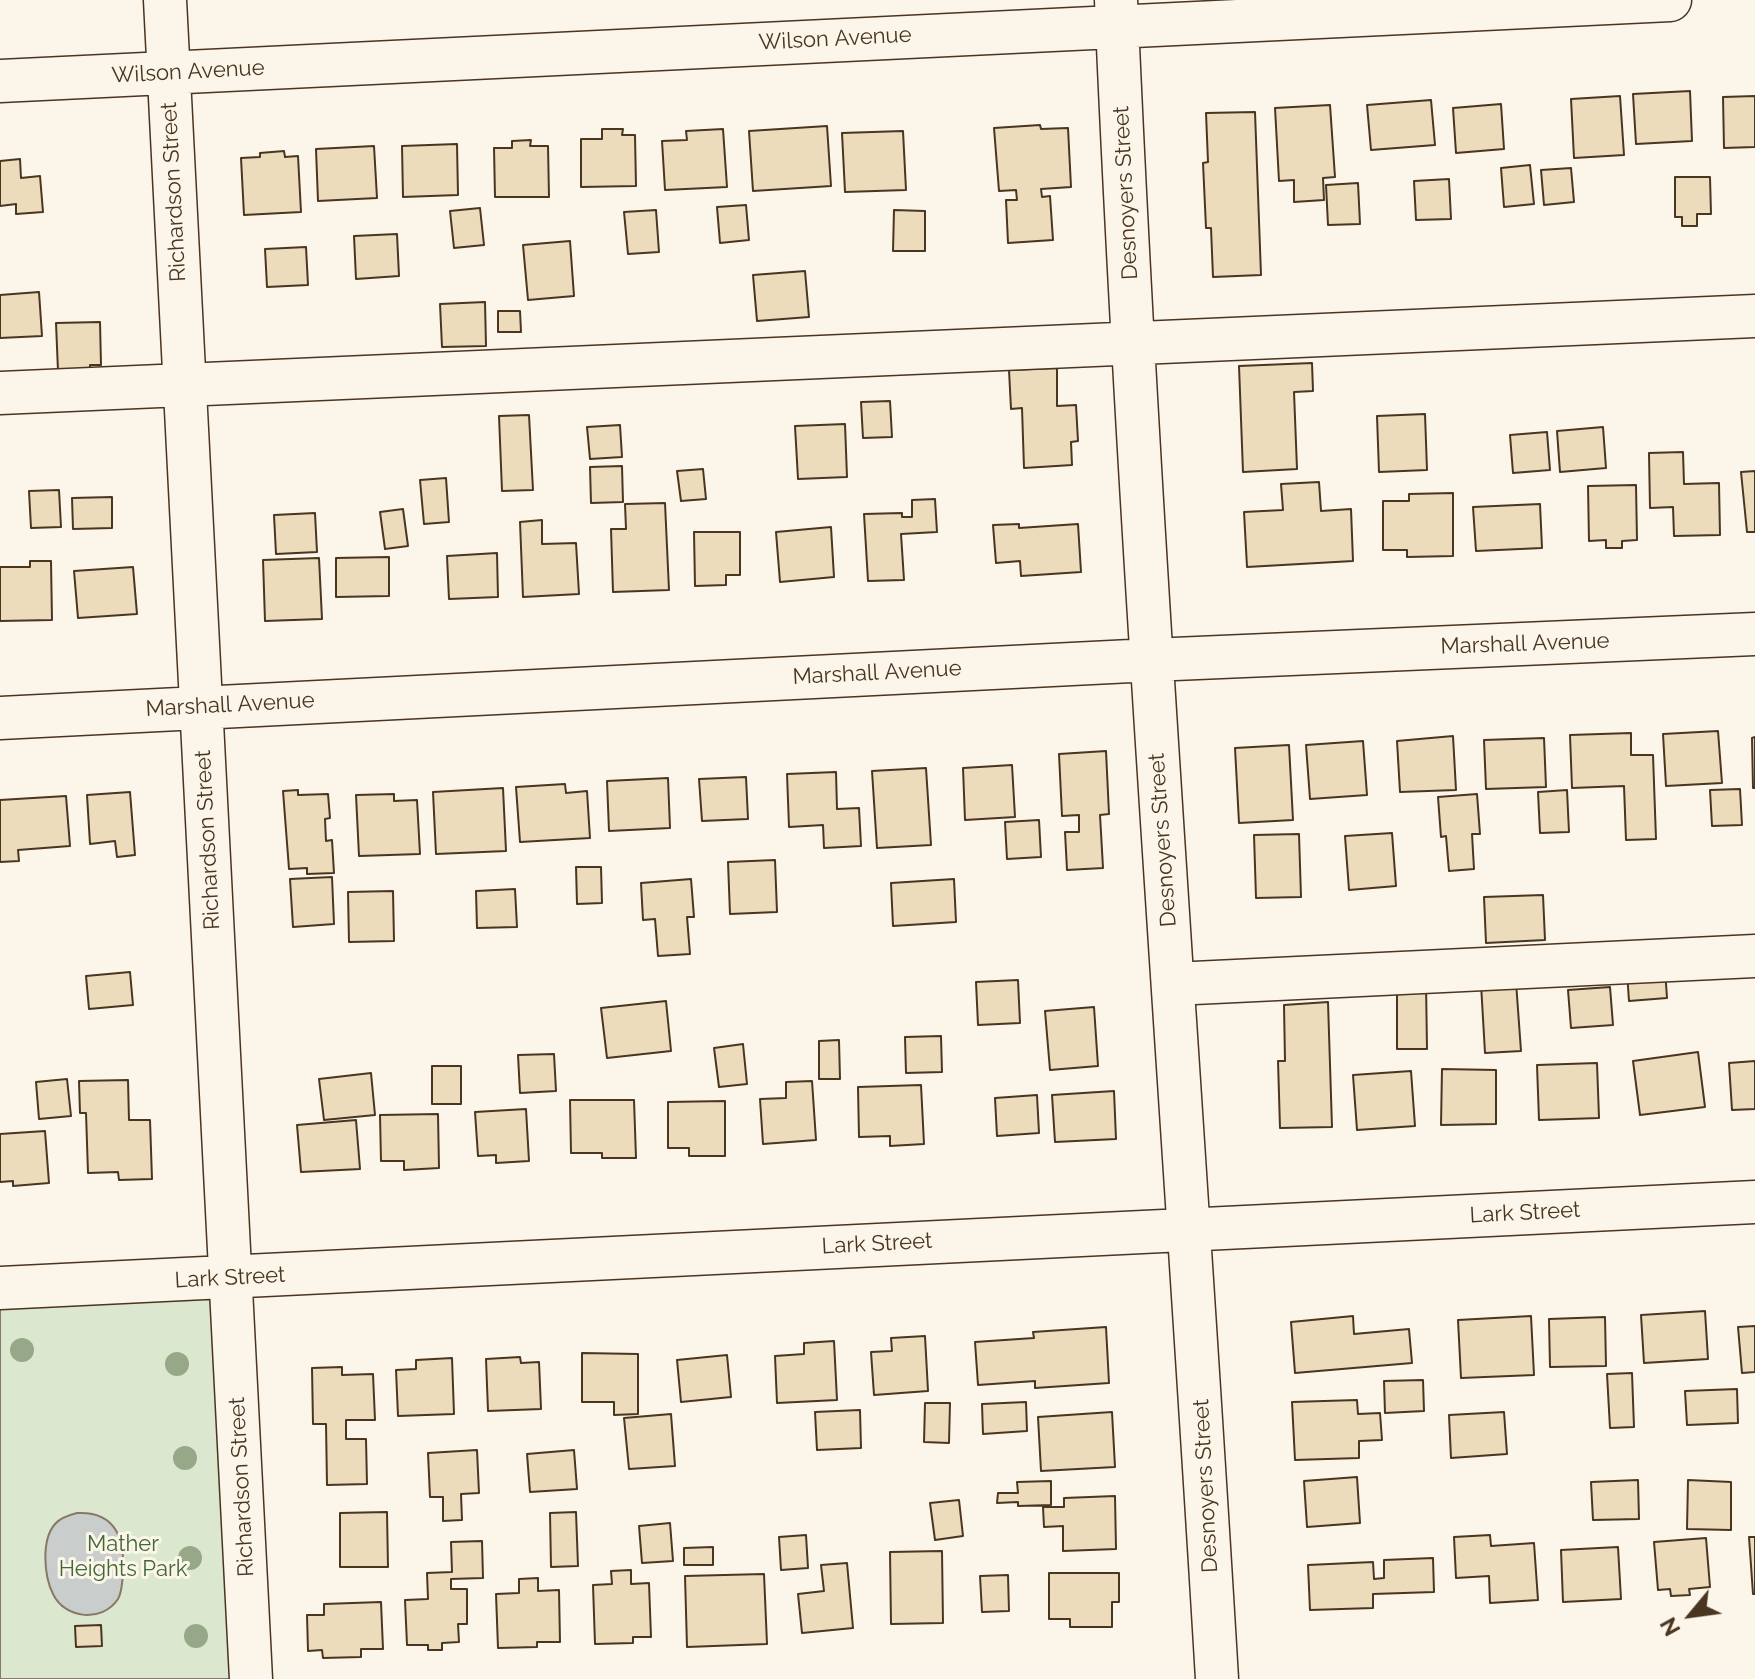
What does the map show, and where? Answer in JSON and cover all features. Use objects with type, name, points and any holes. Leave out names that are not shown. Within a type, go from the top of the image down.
[{"type":"street","name":"Richardson Street","points":[[165,0],[251,1679]]},
{"type":"street","name":"Wilson Avenue","points":[[0,81],[1117,12],[1670,0]]},
{"type":"street","name":"Desnoyers Street","points":[[1117,12],[1151,660],[1217,1679]]},
{"type":"street","points":[[0,393],[1755,316]]},
{"type":"street","name":"Marshall Avenue","points":[[0,718],[1151,660],[1755,634]]},
{"type":"street","points":[[1173,984],[1755,956]]},
{"type":"street","name":"Lark Street","points":[[0,1288],[1755,1202]]},
{"type":"green space","name":"Mather Heights Park","points":[[231,1278],[251,1679],[0,1679],[0,1288]]},
{"type":"shaded area","points":[[77,1513],[101,1517],[110,1523],[120,1539],[122,1550],[123,1575],[118,1599],[111,1607],[94,1615],[66,1609],[53,1594],[46,1568],[46,1548],[51,1531],[59,1520]]},
{"type":"building","points":[[1690,91],[1692,141],[1636,144],[1633,94]]},
{"type":"building","points":[[1620,96],[1624,155],[1574,158],[1571,99]]},
{"type":"building","points":[[1755,96],[1755,147],[1724,148],[1723,97]]},
{"type":"building","points":[[1431,100],[1435,145],[1371,150],[1367,105]]},
{"type":"building","points":[[1501,104],[1504,149],[1456,153],[1453,108]]},
{"type":"building","points":[[1330,105],[1335,177],[1323,178],[1324,200],[1294,202],[1294,180],[1279,181],[1275,108]]},
{"type":"building","points":[[1255,112],[1261,275],[1213,277],[1211,228],[1206,228],[1203,163],[1208,162],[1206,113]]},
{"type":"building","points":[[1040,125],[1041,129],[1068,128],[1071,187],[1041,189],[1042,197],[1050,196],[1053,240],[1008,243],[1006,200],[1017,200],[1016,190],[999,191],[994,128]]},
{"type":"building","points":[[827,126],[831,186],[753,191],[749,131]]},
{"type":"building","points":[[602,129],[623,129],[622,135],[635,135],[636,186],[581,187],[581,139],[602,139]]},
{"type":"building","points":[[723,129],[727,187],[665,190],[662,141],[687,140],[686,131]]},
{"type":"building","points":[[903,131],[906,190],[845,192],[842,133]]},
{"type":"building","points":[[531,140],[530,146],[548,146],[549,197],[495,197],[494,148],[512,148],[512,141]]},
{"type":"building","points":[[457,144],[458,195],[403,197],[402,146]]},
{"type":"building","points":[[374,146],[377,198],[318,201],[316,149]]},
{"type":"building","points":[[284,151],[285,157],[298,156],[301,212],[244,215],[241,158]]},
{"type":"building","points":[[20,159],[21,178],[40,176],[43,212],[16,214],[16,204],[0,206],[0,161]]},
{"type":"building","points":[[1530,165],[1534,204],[1504,207],[1501,168]]},
{"type":"building","points":[[1571,168],[1574,202],[1544,205],[1541,170]]},
{"type":"building","points":[[1675,177],[1710,177],[1711,214],[1697,214],[1697,226],[1682,226],[1682,217],[1675,217]]},
{"type":"building","points":[[1449,179],[1451,219],[1416,220],[1414,181]]},
{"type":"building","points":[[1358,183],[1360,224],[1328,225],[1326,185]]},
{"type":"building","points":[[746,205],[749,240],[720,243],[717,207]]},
{"type":"building","points":[[480,208],[484,245],[454,248],[450,211]]},
{"type":"building","points":[[656,210],[659,252],[628,254],[624,212]]},
{"type":"building","points":[[894,210],[925,211],[925,251],[893,251]]},
{"type":"building","points":[[397,234],[399,276],[356,279],[354,236]]},
{"type":"building","points":[[570,241],[574,296],[528,300],[523,245]]},
{"type":"building","points":[[306,247],[308,285],[267,287],[265,249]]},
{"type":"building","points":[[805,271],[809,317],[757,321],[753,275]]},
{"type":"building","points":[[39,292],[42,336],[0,338],[0,295]]},
{"type":"building","points":[[485,302],[486,346],[442,347],[440,304]]},
{"type":"building","points":[[498,311],[520,311],[521,332],[498,332]]},
{"type":"building","points":[[100,322],[101,365],[90,365],[90,371],[58,371],[56,323]]},
{"type":"building","points":[[1312,363],[1313,391],[1294,392],[1297,469],[1243,472],[1239,366]]},
{"type":"building","points":[[1057,368],[1057,406],[1076,405],[1078,441],[1071,442],[1072,465],[1024,468],[1022,408],[1011,409],[1009,370]]},
{"type":"building","points":[[890,401],[892,437],[863,438],[861,402]]},
{"type":"building","points":[[1425,414],[1427,470],[1379,472],[1377,416]]},
{"type":"building","points":[[529,415],[533,490],[502,491],[499,416]]},
{"type":"building","points":[[845,424],[847,477],[798,479],[795,426]]},
{"type":"building","points":[[620,425],[622,457],[590,459],[587,427]]},
{"type":"building","points":[[1603,427],[1606,468],[1560,472],[1557,431]]},
{"type":"building","points":[[1547,432],[1550,470],[1513,473],[1510,435]]},
{"type":"building","points":[[1683,452],[1684,484],[1719,483],[1720,535],[1674,536],[1673,507],[1650,508],[1649,453]]},
{"type":"building","points":[[622,466],[623,502],[591,503],[590,467]]},
{"type":"building","points":[[703,469],[706,499],[681,501],[677,471]]},
{"type":"building","points":[[1755,471],[1755,532],[1747,532],[1741,472]]},
{"type":"building","points":[[446,478],[449,522],[424,524],[420,480]]},
{"type":"building","points":[[1319,482],[1321,511],[1351,509],[1353,561],[1247,567],[1244,512],[1283,510],[1281,484]]},
{"type":"building","points":[[1636,485],[1637,540],[1622,541],[1622,548],[1606,548],[1606,540],[1589,541],[1588,486]]},
{"type":"building","points":[[59,490],[61,527],[31,528],[29,491]]},
{"type":"building","points":[[1453,493],[1453,556],[1407,557],[1407,550],[1383,550],[1383,501],[1409,501],[1409,494]]},
{"type":"building","points":[[112,497],[112,528],[73,529],[72,498]]},
{"type":"building","points":[[935,499],[937,532],[901,534],[904,580],[868,581],[864,514],[902,513],[902,517],[912,517],[912,500]]},
{"type":"building","points":[[665,503],[669,590],[613,592],[611,529],[626,529],[625,504]]},
{"type":"building","points":[[1540,504],[1542,548],[1476,551],[1473,507]]},
{"type":"building","points":[[403,509],[408,546],[385,549],[380,512]]},
{"type":"building","points":[[315,513],[317,552],[276,554],[274,515]]},
{"type":"building","points":[[542,520],[542,544],[576,543],[579,594],[523,597],[520,522]]},
{"type":"building","points":[[1019,524],[1019,528],[1078,524],[1081,572],[1021,576],[1020,561],[996,563],[993,525]]},
{"type":"building","points":[[831,527],[834,577],[780,582],[776,532]]},
{"type":"building","points":[[694,532],[740,532],[740,575],[726,575],[726,585],[695,586]]},
{"type":"building","points":[[497,553],[498,597],[449,599],[447,556]]},
{"type":"building","points":[[389,557],[389,596],[336,597],[336,558]]},
{"type":"building","points":[[319,558],[322,619],[265,621],[263,560]]},
{"type":"building","points":[[30,561],[51,561],[52,620],[0,621],[0,567],[30,567]]},
{"type":"building","points":[[133,567],[137,614],[78,618],[74,571]]},
{"type":"building","points":[[1718,731],[1722,783],[1666,786],[1663,734]]},
{"type":"building","points":[[1631,733],[1631,755],[1653,755],[1656,839],[1626,840],[1624,786],[1572,788],[1570,735]]},
{"type":"building","points":[[1453,736],[1456,790],[1400,792],[1397,741]]},
{"type":"building","points":[[1755,737],[1755,788],[1753,788],[1752,738]]},
{"type":"building","points":[[1544,738],[1546,787],[1486,789],[1484,740]]},
{"type":"building","points":[[1363,741],[1367,795],[1310,799],[1306,745]]},
{"type":"building","points":[[1289,745],[1293,820],[1239,823],[1235,748]]},
{"type":"building","points":[[1106,751],[1109,814],[1100,815],[1103,868],[1067,870],[1065,832],[1079,832],[1079,815],[1062,816],[1059,754]]},
{"type":"building","points":[[1012,765],[1015,817],[965,820],[963,768]]},
{"type":"building","points":[[926,768],[931,845],[877,848],[872,771]]},
{"type":"building","points":[[836,772],[837,809],[859,808],[861,846],[824,848],[823,825],[789,827],[787,774]]},
{"type":"building","points":[[746,777],[748,819],[702,821],[699,779]]},
{"type":"building","points":[[668,778],[670,828],[609,831],[607,781]]},
{"type":"building","points":[[565,784],[566,793],[587,791],[590,838],[520,842],[516,787]]},
{"type":"building","points":[[503,788],[506,851],[436,854],[433,792]]},
{"type":"building","points":[[1740,789],[1742,825],[1712,826],[1710,790]]},
{"type":"building","points":[[298,790],[298,795],[328,794],[330,818],[325,819],[326,841],[332,840],[334,873],[307,874],[307,868],[289,869],[283,791]]},
{"type":"building","points":[[1567,790],[1569,832],[1540,833],[1538,792]]},
{"type":"building","points":[[130,792],[135,855],[117,857],[115,841],[90,844],[87,795]]},
{"type":"building","points":[[394,794],[394,801],[417,800],[420,854],[359,856],[356,795]]},
{"type":"building","points":[[1477,794],[1480,834],[1472,834],[1474,869],[1449,871],[1446,836],[1441,837],[1438,797]]},
{"type":"building","points":[[66,796],[70,846],[18,850],[19,861],[0,862],[0,800]]},
{"type":"building","points":[[1039,820],[1041,857],[1007,859],[1005,822]]},
{"type":"building","points":[[1392,833],[1396,886],[1349,890],[1345,836]]},
{"type":"building","points":[[1299,834],[1301,897],[1256,898],[1254,835]]},
{"type":"building","points":[[775,860],[777,912],[730,914],[728,862]]},
{"type":"building","points":[[576,867],[601,867],[602,903],[577,904]]},
{"type":"building","points":[[332,877],[334,924],[293,927],[290,879]]},
{"type":"building","points":[[691,879],[694,917],[687,917],[690,954],[658,956],[655,919],[643,920],[641,883]]},
{"type":"building","points":[[954,879],[956,922],[893,926],[891,883]]},
{"type":"building","points":[[515,889],[517,927],[477,928],[476,891]]},
{"type":"building","points":[[393,891],[394,941],[349,942],[348,892]]},
{"type":"building","points":[[1543,895],[1545,940],[1486,943],[1484,897]]},
{"type":"building","points":[[1665,969],[1667,998],[1629,1001],[1627,972]]},
{"type":"building","points":[[130,972],[133,1005],[89,1009],[86,976]]},
{"type":"building","points":[[1018,980],[1020,1023],[978,1025],[976,982]]},
{"type":"building","points":[[1397,982],[1426,982],[1427,1049],[1397,1049]]},
{"type":"building","points":[[1516,982],[1521,1051],[1485,1053],[1481,984]]},
{"type":"building","points":[[1610,987],[1613,1025],[1571,1028],[1568,990]]},
{"type":"building","points":[[666,1001],[671,1051],[607,1058],[601,1008]]},
{"type":"building","points":[[1328,1002],[1332,1127],[1280,1128],[1278,1061],[1285,1061],[1284,1005]]},
{"type":"building","points":[[1094,1007],[1098,1066],[1050,1070],[1045,1011]]},
{"type":"building","points":[[941,1036],[942,1072],[906,1073],[905,1037]]},
{"type":"building","points":[[839,1040],[840,1079],[819,1079],[819,1041]]},
{"type":"building","points":[[743,1044],[747,1084],[719,1087],[714,1048]]},
{"type":"building","points":[[1698,1052],[1705,1107],[1640,1115],[1633,1061]]},
{"type":"building","points":[[554,1054],[556,1091],[520,1093],[518,1055]]},
{"type":"building","points":[[1755,1061],[1755,1109],[1732,1110],[1729,1063]]},
{"type":"building","points":[[1597,1063],[1599,1118],[1539,1120],[1537,1065]]},
{"type":"building","points":[[432,1066],[461,1066],[461,1104],[432,1104]]},
{"type":"building","points":[[1442,1069],[1496,1070],[1496,1124],[1441,1125]]},
{"type":"building","points":[[1411,1071],[1415,1126],[1357,1130],[1353,1075]]},
{"type":"building","points":[[371,1073],[375,1115],[324,1120],[319,1079]]},
{"type":"building","points":[[67,1079],[71,1116],[39,1119],[36,1082]]},
{"type":"building","points":[[128,1080],[129,1120],[150,1120],[152,1179],[119,1180],[118,1172],[88,1173],[86,1113],[80,1113],[79,1081]]},
{"type":"building","points":[[812,1081],[816,1140],[763,1144],[760,1099],[786,1098],[786,1082]]},
{"type":"building","points":[[921,1085],[924,1144],[890,1146],[890,1136],[859,1137],[858,1087]]},
{"type":"building","points":[[1114,1091],[1116,1139],[1055,1142],[1052,1095]]},
{"type":"building","points":[[1037,1095],[1039,1133],[997,1136],[995,1098]]},
{"type":"building","points":[[570,1100],[634,1100],[636,1158],[602,1158],[602,1153],[571,1153]]},
{"type":"building","points":[[725,1101],[725,1156],[689,1156],[689,1148],[668,1148],[668,1102]]},
{"type":"building","points":[[526,1109],[529,1161],[496,1163],[496,1155],[478,1156],[475,1112]]},
{"type":"building","points":[[438,1114],[439,1168],[404,1170],[404,1161],[381,1161],[380,1115]]},
{"type":"building","points":[[356,1120],[360,1169],[301,1172],[297,1125]]},
{"type":"building","points":[[45,1131],[49,1183],[13,1186],[13,1181],[0,1182],[0,1134]]},
{"type":"building","points":[[1705,1311],[1708,1359],[1644,1363],[1641,1315]]},
{"type":"building","points":[[1353,1316],[1354,1334],[1409,1329],[1412,1363],[1295,1373],[1291,1322]]},
{"type":"building","points":[[1531,1316],[1534,1375],[1461,1378],[1458,1320]]},
{"type":"building","points":[[1605,1317],[1606,1366],[1550,1367],[1549,1319]]},
{"type":"building","points":[[1755,1326],[1755,1372],[1742,1373],[1738,1327]]},
{"type":"building","points":[[1106,1327],[1109,1383],[1035,1388],[1035,1381],[978,1385],[975,1342],[1034,1338],[1033,1332]]},
{"type":"building","points":[[925,1336],[928,1391],[874,1395],[871,1352],[892,1351],[891,1338]]},
{"type":"building","points":[[834,1341],[837,1400],[777,1403],[775,1356],[804,1354],[804,1343]]},
{"type":"building","points":[[582,1353],[638,1354],[638,1414],[614,1415],[614,1402],[582,1402]]},
{"type":"building","points":[[727,1355],[731,1397],[681,1402],[677,1360]]},
{"type":"building","points":[[520,1357],[521,1363],[539,1362],[541,1409],[488,1411],[486,1359]]},
{"type":"building","points":[[452,1358],[454,1414],[398,1416],[396,1370],[416,1369],[416,1360]]},
{"type":"building","points":[[342,1367],[342,1375],[373,1374],[375,1420],[346,1420],[346,1439],[366,1439],[367,1484],[327,1485],[326,1424],[313,1424],[312,1368]]},
{"type":"building","points":[[1632,1373],[1634,1427],[1610,1428],[1607,1374]]},
{"type":"building","points":[[1423,1380],[1424,1411],[1385,1413],[1384,1381]]},
{"type":"building","points":[[1737,1389],[1738,1423],[1687,1425],[1685,1391]]},
{"type":"building","points":[[1357,1400],[1358,1414],[1380,1413],[1382,1440],[1359,1441],[1359,1458],[1295,1460],[1292,1402]]},
{"type":"building","points":[[1026,1402],[1027,1431],[983,1434],[982,1404]]},
{"type":"building","points":[[925,1403],[950,1403],[949,1443],[924,1442]]},
{"type":"building","points":[[860,1410],[861,1448],[817,1450],[815,1412]]},
{"type":"building","points":[[1112,1412],[1115,1467],[1041,1471],[1038,1417]]},
{"type":"building","points":[[1504,1412],[1507,1454],[1451,1458],[1449,1415]]},
{"type":"building","points":[[671,1414],[675,1466],[629,1469],[624,1418]]},
{"type":"building","points":[[477,1450],[479,1493],[461,1494],[462,1520],[443,1521],[443,1497],[430,1497],[428,1453]]},
{"type":"building","points":[[574,1450],[577,1489],[530,1492],[527,1454]]},
{"type":"building","points":[[1357,1477],[1360,1523],[1307,1527],[1304,1481]]},
{"type":"building","points":[[1638,1480],[1639,1519],[1593,1520],[1591,1482]]},
{"type":"building","points":[[1688,1480],[1731,1482],[1731,1530],[1687,1529]]},
{"type":"building","points":[[1051,1481],[1051,1505],[997,1503],[998,1493],[1018,1493],[1017,1482]]},
{"type":"building","points":[[1115,1496],[1116,1549],[1063,1551],[1063,1526],[1044,1527],[1043,1507],[1064,1507],[1064,1498]]},
{"type":"building","points":[[959,1500],[963,1536],[935,1540],[930,1503]]},
{"type":"building","points":[[387,1512],[388,1567],[340,1567],[340,1513]]},
{"type":"building","points":[[576,1512],[578,1566],[551,1567],[550,1513]]},
{"type":"building","points":[[670,1523],[673,1561],[642,1563],[639,1526]]},
{"type":"building","points":[[806,1535],[808,1568],[781,1570],[779,1537]]},
{"type":"building","points":[[1490,1535],[1491,1546],[1534,1543],[1538,1600],[1490,1603],[1489,1576],[1456,1578],[1454,1537]]},
{"type":"building","points":[[1749,1537],[1755,1537],[1755,1594],[1753,1594]]},
{"type":"building","points":[[1706,1538],[1710,1587],[1689,1589],[1690,1595],[1671,1596],[1670,1589],[1658,1590],[1654,1542]]},
{"type":"building","points":[[482,1541],[483,1578],[451,1579],[451,1589],[467,1589],[467,1624],[458,1624],[459,1642],[442,1643],[442,1650],[428,1650],[428,1645],[407,1645],[405,1600],[428,1599],[427,1573],[452,1572],[451,1542]]},
{"type":"building","points":[[713,1547],[713,1565],[684,1565],[684,1548]]},
{"type":"building","points":[[1618,1547],[1621,1599],[1563,1602],[1561,1550]]},
{"type":"building","points":[[942,1551],[943,1623],[891,1624],[890,1552]]},
{"type":"building","points":[[1433,1558],[1434,1592],[1373,1594],[1373,1608],[1310,1610],[1308,1565],[1373,1562],[1374,1579],[1384,1578],[1384,1560]]},
{"type":"building","points":[[847,1563],[853,1628],[802,1633],[798,1594],[824,1591],[821,1565]]},
{"type":"building","points":[[631,1570],[631,1584],[649,1583],[651,1637],[633,1637],[633,1643],[595,1644],[593,1585],[612,1584],[611,1571]]},
{"type":"building","points":[[1049,1573],[1119,1573],[1119,1602],[1112,1602],[1112,1627],[1070,1627],[1070,1619],[1049,1619]]},
{"type":"building","points":[[764,1574],[767,1644],[687,1647],[685,1576]]},
{"type":"building","points":[[1008,1575],[1009,1611],[982,1612],[980,1576]]},
{"type":"building","points":[[538,1578],[538,1591],[559,1590],[560,1642],[537,1642],[537,1647],[498,1648],[496,1594],[519,1593],[519,1579]]},
{"type":"building","points":[[381,1602],[383,1649],[361,1649],[361,1657],[323,1658],[322,1650],[308,1651],[307,1615],[324,1615],[324,1604]]},
{"type":"building","points":[[101,1625],[102,1646],[76,1647],[75,1626]]}]
